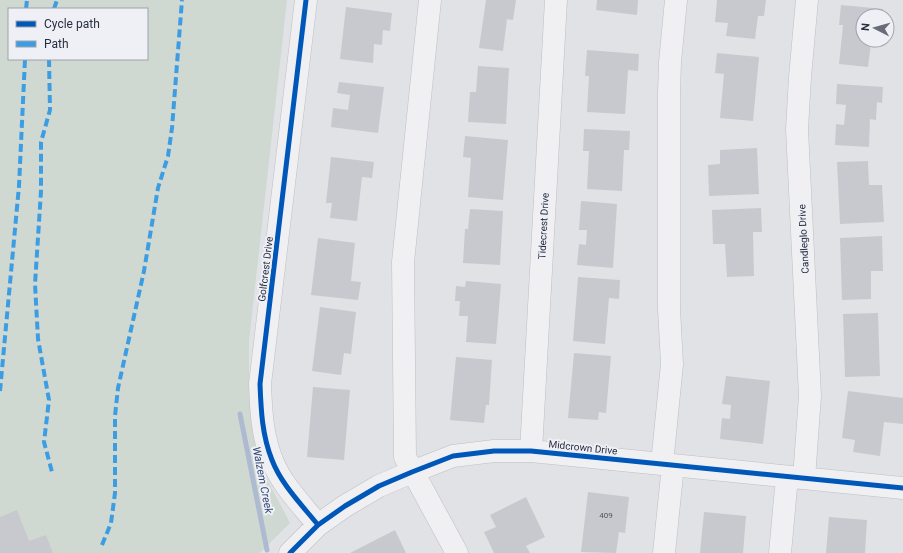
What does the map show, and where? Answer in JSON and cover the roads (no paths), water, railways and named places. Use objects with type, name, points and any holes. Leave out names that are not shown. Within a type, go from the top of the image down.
[{"type":"street","name":"Golfcrest Drive","points":[[306,0],[260,384],[264,433],[272,461],[284,482],[318,525]]},
{"type":"street","points":[[430,0],[403,262],[405,457],[457,553]]},
{"type":"street","name":"Tidecrest Drive","points":[[531,451],[556,0]]},
{"type":"street","points":[[664,553],[672,364],[669,309],[669,93],[670,62],[676,0]]},
{"type":"street","name":"Candleglo Drive","points":[[780,553],[810,396],[797,129],[807,0]]},
{"type":"street","name":"Midcrown Drive","points":[[290,553],[318,525],[379,486],[453,456],[494,451],[531,451],[903,488]]},
{"type":"waterway","name":"Walzem Creek","points":[[240,414],[267,550]]}]
